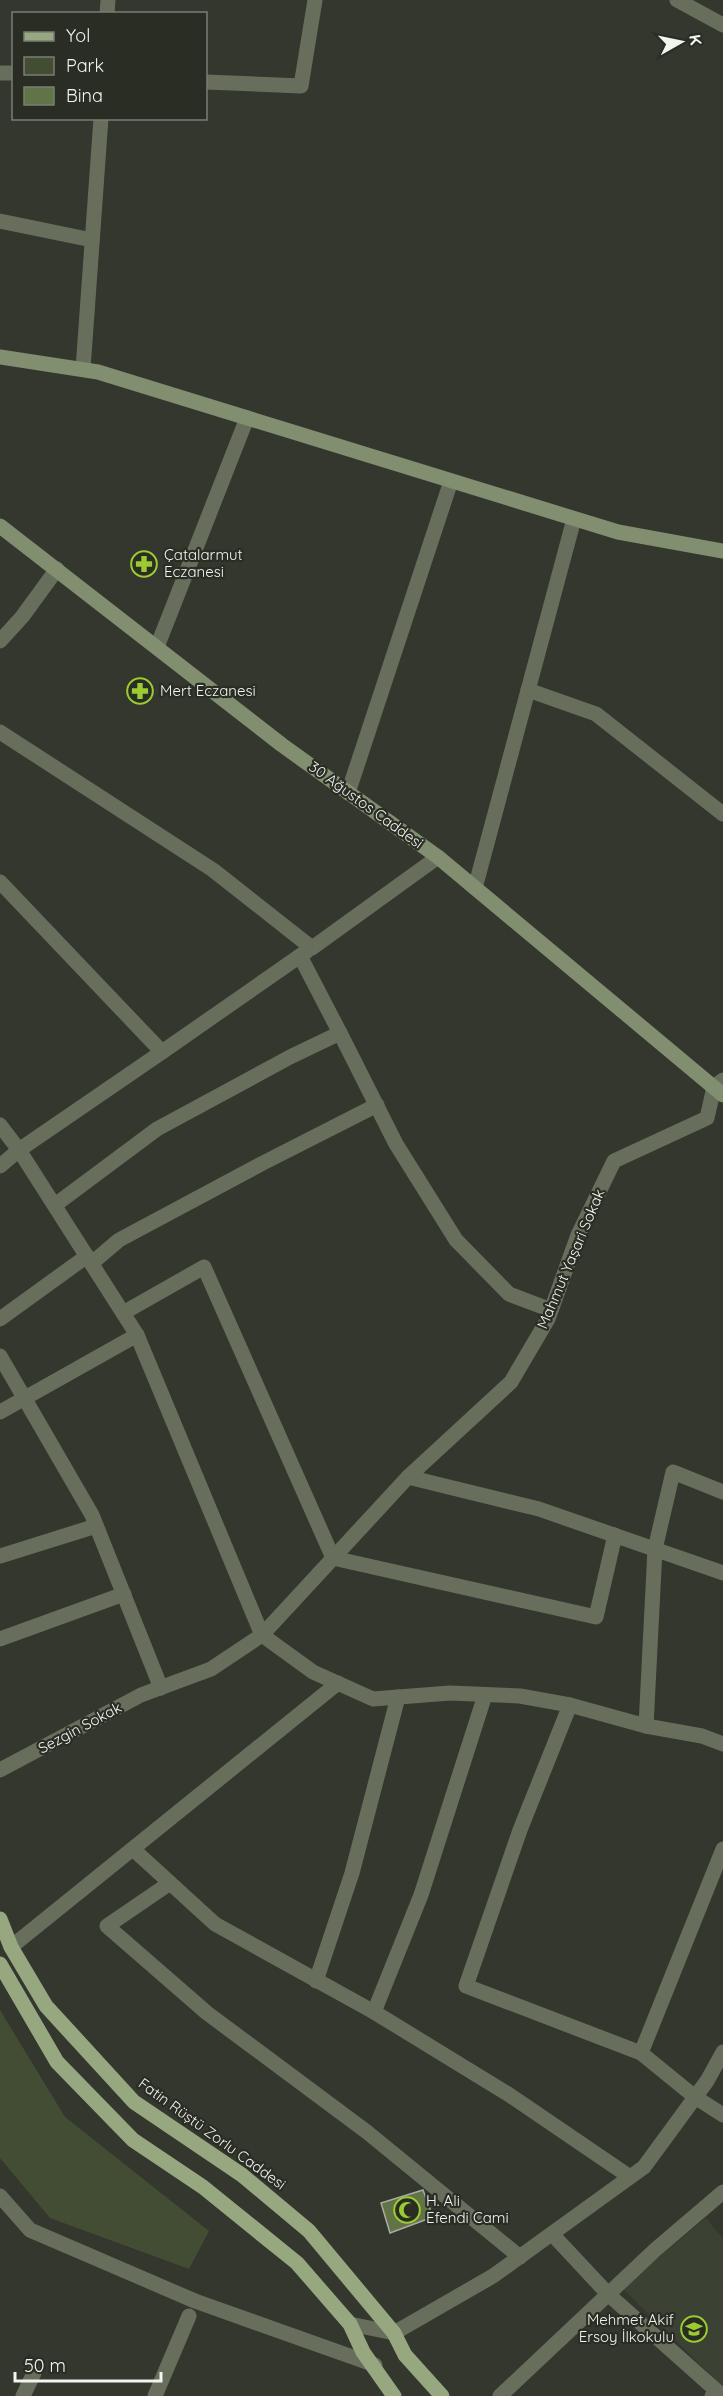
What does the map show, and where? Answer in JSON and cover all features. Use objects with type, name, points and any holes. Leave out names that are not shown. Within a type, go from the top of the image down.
[{"type":"main road","points":[[0,357],[98,372],[618,532],[723,551]]},
{"type":"main road","name":"30 Ağustos Caddesi","points":[[0,526],[282,745],[438,857],[720,1087]]},
{"type":"main road","name":"Fatin Rüştü Zorlu Caddesi","points":[[0,1919],[11,1947],[46,2006],[134,2102],[242,2175],[309,2231],[394,2333],[405,2355],[442,2396]]},
{"type":"main road","points":[[0,1964],[57,2062],[133,2140],[203,2187],[297,2263],[350,2324],[363,2352],[375,2365],[394,2396]]},
{"type":"street","points":[[207,82],[301,86],[315,0]]},
{"type":"street","points":[[677,0],[723,25]]},
{"type":"street","points":[[83,369],[101,120]]},
{"type":"street","points":[[0,221],[92,240]]},
{"type":"street","points":[[157,647],[247,418]]},
{"type":"street","points":[[348,793],[451,481]]},
{"type":"street","points":[[475,888],[574,519]]},
{"type":"street","points":[[0,641],[22,617],[57,569]]},
{"type":"street","points":[[528,690],[596,714],[723,814]]},
{"type":"street","points":[[0,732],[213,870],[306,952],[340,1033],[396,1144],[456,1240],[509,1294],[551,1310]]},
{"type":"street","points":[[0,1166],[19,1150],[306,952],[438,857]]},
{"type":"street","points":[[0,882],[162,1052]]},
{"type":"street","points":[[55,1205],[157,1129],[290,1057],[340,1033]]},
{"type":"street","name":"Mahmut Yaşari Sokak","points":[[262,1635],[408,1477],[511,1382],[551,1310],[578,1234],[614,1161],[707,1118],[720,1087]]},
{"type":"street","points":[[0,1319],[119,1240],[262,1163],[377,1105]]},
{"type":"street","points":[[0,1125],[55,1205],[137,1335],[262,1635],[313,1672],[373,1699],[450,1693],[520,1696],[570,1706],[646,1726],[702,1736],[723,1744]]},
{"type":"street","points":[[123,1313],[204,1267],[333,1558],[596,1617],[615,1535]]},
{"type":"street","points":[[0,1412],[137,1335]]},
{"type":"street","points":[[0,1356],[93,1515],[161,1688]]},
{"type":"street","points":[[646,1726],[655,1549],[673,1472],[723,1492]]},
{"type":"street","points":[[408,1477],[539,1509],[723,1573]]},
{"type":"street","points":[[0,1556],[96,1526]]},
{"type":"street","points":[[0,1639],[124,1594]]},
{"type":"street","name":"Sezgin Sokak","points":[[0,1770],[141,1695],[211,1670],[262,1635]]},
{"type":"street","points":[[11,1947],[338,1683]]},
{"type":"street","points":[[374,2012],[422,1895],[485,1695]]},
{"type":"street","points":[[316,1981],[352,1874],[398,1697]]},
{"type":"street","points":[[570,1706],[520,1830],[466,1986],[641,2053],[695,2097],[723,2115]]},
{"type":"street","points":[[641,2053],[723,1849]]},
{"type":"street","points":[[134,1850],[215,1924],[374,2012],[508,2094],[630,2177]]},
{"type":"street","points":[[170,1883],[107,1926],[207,2013],[368,2132],[520,2257]]},
{"type":"street","points":[[350,2324],[394,2333],[493,2276],[644,2167],[707,2081],[723,2052]]},
{"type":"street","points":[[500,2396],[655,2250],[723,2192]]},
{"type":"street","points":[[0,2196],[30,2230],[195,2301],[375,2365]]},
{"type":"street","points":[[552,2234],[609,2295],[717,2391],[712,2396]]},
{"type":"street","points":[[155,2396],[189,2316]]},
{"type":"street","points":[[23,2396],[34,2373]]},
{"type":"shaded area","name":"Mehmet Akif Ersoy İlkokulu","points":[[706,2218],[723,2239],[723,2387],[622,2288]]},
{"type":"green space","points":[[0,2010],[65,2117],[209,2231],[189,2269],[50,2218],[0,2158]]},
{"type":"building","name":"H. Ali Efendi Cami","points":[[423,2190],[433,2217],[390,2233],[381,2203]]},
{"type":"place","name":"Çatalarmut Eczanesi","points":[[144,564]]},
{"type":"place","name":"Mert Eczanesi","points":[[140,691]]},
{"type":"place","name":"H. Ali Efendi Cami","points":[[407,2210]]},
{"type":"place","name":"Mehmet Akif Ersoy İlkokulu","points":[[694,2329]]}]
